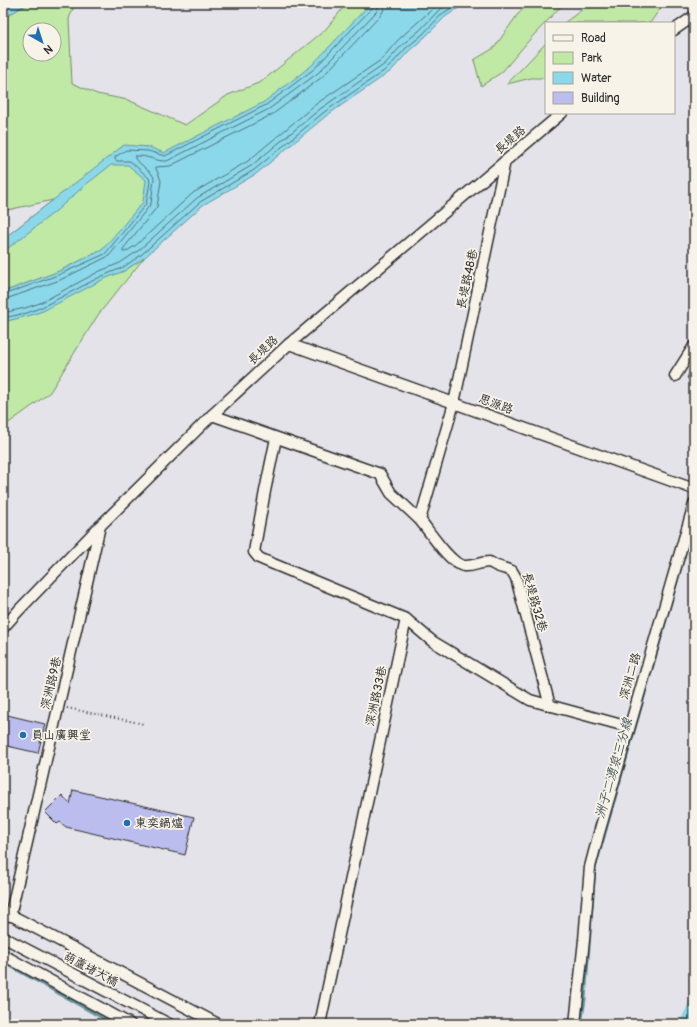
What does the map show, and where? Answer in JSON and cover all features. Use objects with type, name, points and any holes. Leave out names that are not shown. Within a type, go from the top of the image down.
[{"type":"street","points":[[675,29],[694,16]]},
{"type":"street","name":"長堤路","points":[[3,628],[100,526],[212,415],[289,344],[561,114]]},
{"type":"street","name":"長堤路48巷","points":[[454,403],[505,161]]},
{"type":"street","name":"思源路","points":[[289,344],[694,489]]},
{"type":"street","points":[[675,376],[694,346]]},
{"type":"street","points":[[420,520],[454,403]]},
{"type":"street","name":"長堤路32巷","points":[[212,415],[380,474],[391,493],[420,520],[457,564],[474,566],[491,562],[497,566],[512,570],[516,578],[550,706]]},
{"type":"street","points":[[276,438],[254,552],[259,558],[406,619],[432,641],[530,700],[629,727]]},
{"type":"street","name":"深洲二路","points":[[576,1024],[590,867],[694,504]]},
{"type":"street","name":"深洲路9巷","points":[[7,914],[59,706],[100,526]]},
{"type":"street","name":"深洲路33巷","points":[[320,1024],[406,619]]},
{"type":"street","points":[[7,914],[218,1024]]},
{"type":"street","name":"葫蘆堵大橋","points":[[3,937],[168,1024]]},
{"type":"street","points":[[3,955],[130,1024]]},
{"type":"path","points":[[59,706],[144,724]]},
{"type":"green space","points":[[29,3],[75,3],[69,19],[72,83],[97,94],[128,100],[185,125],[228,95],[261,82],[325,30],[347,3],[432,3],[102,250],[57,272],[3,292],[3,239],[53,200],[3,211],[3,18]]},
{"type":"green space","points":[[530,3],[564,3],[545,22],[502,72],[481,86],[474,60],[494,48],[518,14]]},
{"type":"green space","points":[[591,3],[664,3],[651,22],[565,22]]},
{"type":"green space","points":[[545,44],[545,78],[531,78],[507,84]]},
{"type":"green space","points":[[144,258],[98,315],[50,392],[3,427],[3,308],[124,271]]},
{"type":"water","points":[[3,3],[29,3],[3,18]]},
{"type":"water","points":[[371,3],[466,3],[445,17],[409,51],[391,71],[326,116],[256,174],[203,205],[144,258],[124,271],[104,279],[43,311],[3,322],[3,292],[57,272],[102,250],[143,202],[146,180],[128,165],[111,165],[84,186],[56,211],[3,252],[3,239],[124,145],[149,147],[164,153],[264,102],[311,66]]},
{"type":"building","points":[[694,364],[694,382],[687,378]]},
{"type":"building","name":"員山廣興堂","points":[[3,714],[45,724],[38,753],[3,745]]},
{"type":"building","name":"東奕鍋爐","points":[[73,790],[194,817],[185,855],[66,827],[60,822],[57,824],[45,812],[62,795],[70,804]]},
{"type":"waterway","name":"洲子二湧泉三分線","points":[[581,1024],[585,999],[595,868],[694,522]]},
{"type":"waterway","points":[[3,962],[113,1024]]},
{"type":"waterway","points":[[681,1024],[694,996]]},
{"type":"waterway","points":[[685,1024],[694,1004]]},
{"type":"place","name":"員山廣興堂","points":[[23,735]]},
{"type":"place","name":"東奕鍋爐","points":[[127,823]]}]
